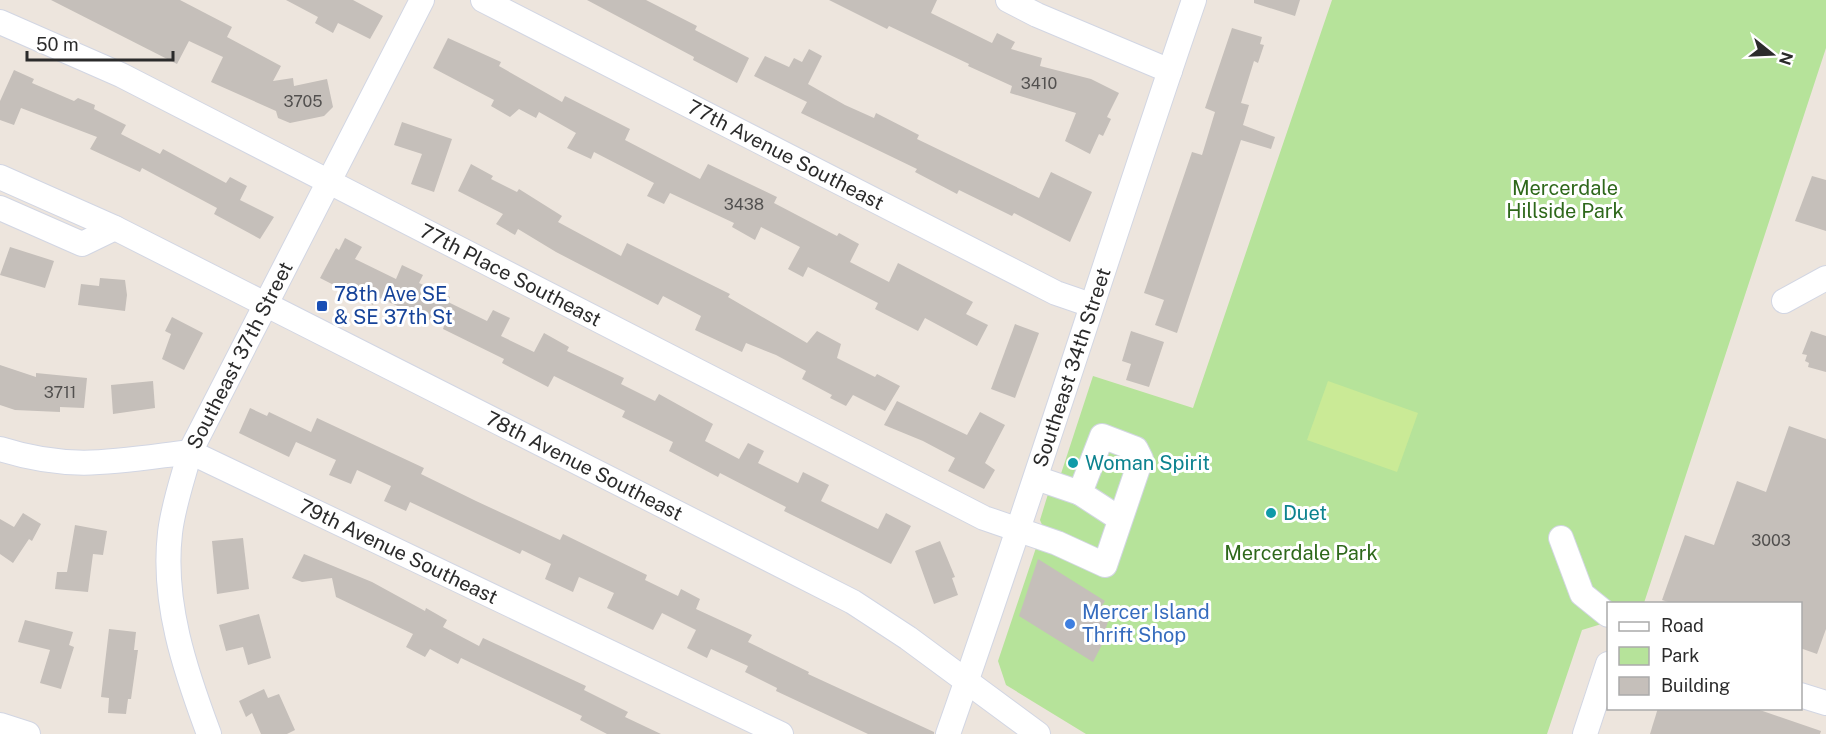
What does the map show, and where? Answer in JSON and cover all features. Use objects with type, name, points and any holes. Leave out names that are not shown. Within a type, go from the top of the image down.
[{"type":"street","name":"Southeast 37th Street","points":[[209,734],[189,682],[167,572],[170,530],[190,452],[422,0]]},
{"type":"street","name":"77th Avenue Southeast","points":[[483,0],[1056,293],[1091,305]]},
{"type":"street","points":[[1008,0],[1037,15],[1170,71]]},
{"type":"street","name":"Southeast 34th Street","points":[[948,734],[1019,531],[1069,380],[1091,305],[1194,0]]},
{"type":"street","name":"77th Place Southeast","points":[[0,22],[121,75],[984,518],[1057,543],[1105,565],[1120,519]]},
{"type":"street","name":"78th Avenue Southeast","points":[[0,177],[115,228],[853,602],[967,681],[1038,734]]},
{"type":"street","points":[[0,208],[82,244],[115,228]]},
{"type":"street","points":[[1784,301],[1826,278]]},
{"type":"street","points":[[1036,478],[1080,493],[1120,519],[1141,459],[1136,449],[1102,436],[1080,493]]},
{"type":"street","points":[[0,449],[56,463],[93,465],[190,452]]},
{"type":"street","name":"79th Avenue Southeast","points":[[190,452],[781,734]]},
{"type":"street","points":[[1561,538],[1582,594],[1607,614]]},
{"type":"street","points":[[1585,734],[1607,667]]},
{"type":"street","points":[[1802,696],[1826,703]]},
{"type":"street","points":[[0,725],[28,734]]},
{"type":"green space","points":[[1332,0],[1826,0],[1826,48],[1644,602],[1607,602],[1607,622],[1582,630],[1547,734],[1086,734],[1006,685],[998,661],[1043,527],[1040,520],[1048,494],[1055,492],[1093,376],[1193,408]]},
{"type":"green space","points":[[1328,381],[1418,413],[1397,472],[1307,440]]},
{"type":"building","points":[[51,0],[180,0],[232,27],[227,37],[281,66],[273,81],[293,78],[294,86],[327,79],[333,107],[324,116],[290,123],[278,118],[276,111],[211,82],[223,57],[189,41],[177,64]]},
{"type":"building","points":[[286,0],[353,0],[383,16],[370,39],[338,23],[333,33],[315,23],[318,17]]},
{"type":"building","points":[[587,0],[646,0],[697,26],[695,30],[749,58],[737,83],[693,60],[694,57]]},
{"type":"building","points":[[829,0],[937,0],[931,13],[992,43],[997,33],[1015,42],[1011,49],[1042,58],[1040,66],[1091,79],[1119,93],[1107,117],[1111,119],[1103,136],[1099,134],[1090,154],[1065,141],[1076,113],[1010,93],[1012,86],[889,26],[887,29]]},
{"type":"building","points":[[1254,0],[1300,0],[1295,16],[1254,3]]},
{"type":"building","points":[[1232,28],[1262,37],[1260,44],[1264,45],[1258,63],[1254,61],[1241,103],[1249,105],[1243,125],[1275,137],[1271,149],[1241,140],[1177,333],[1155,325],[1164,300],[1144,293],[1192,152],[1202,155],[1215,112],[1205,108]]},
{"type":"building","points":[[448,38],[501,62],[499,66],[562,102],[565,96],[630,129],[625,140],[700,179],[708,164],[777,197],[774,203],[837,236],[839,233],[859,244],[850,262],[889,282],[898,263],[973,302],[966,314],[988,325],[977,346],[925,318],[918,331],[875,309],[878,303],[808,267],[803,277],[788,269],[800,247],[761,227],[755,240],[732,227],[734,223],[670,193],[664,204],[647,196],[654,183],[594,152],[591,159],[567,148],[576,133],[539,112],[536,118],[519,109],[510,117],[491,106],[494,100],[433,68]]},
{"type":"building","points":[[809,49],[822,56],[808,84],[845,105],[874,118],[876,113],[919,135],[917,139],[1039,198],[1051,172],[1092,192],[1070,242],[1014,213],[1012,216],[959,190],[957,194],[915,172],[917,169],[801,113],[807,102],[754,76],[765,56],[789,67],[794,58],[802,62]]},
{"type":"building","points":[[14,70],[34,79],[32,83],[74,101],[78,98],[95,105],[94,109],[126,125],[121,134],[160,154],[163,149],[226,183],[230,177],[247,186],[240,200],[274,217],[260,239],[214,214],[217,208],[142,168],[140,172],[90,149],[97,137],[21,108],[14,125],[0,120],[0,101]]},
{"type":"building","points":[[402,122],[452,139],[434,192],[411,184],[422,154],[394,145]]},
{"type":"building","points":[[471,164],[493,176],[491,179],[517,192],[519,189],[562,216],[558,222],[621,256],[627,243],[730,294],[728,297],[807,343],[817,331],[841,344],[837,358],[875,377],[877,374],[900,386],[885,411],[853,395],[846,406],[830,398],[832,395],[802,379],[806,371],[776,355],[746,343],[742,352],[695,330],[701,316],[663,296],[658,305],[556,252],[518,229],[515,235],[496,224],[503,214],[458,191]]},
{"type":"building","points":[[1812,176],[1826,180],[1826,231],[1795,221]]},
{"type":"building","points":[[345,238],[362,247],[355,259],[396,279],[402,265],[423,275],[419,283],[450,297],[448,302],[487,321],[493,310],[510,318],[501,336],[534,352],[544,333],[569,347],[567,351],[624,378],[621,384],[655,401],[659,394],[713,424],[705,441],[739,459],[748,443],[764,451],[758,463],[798,483],[803,472],[829,485],[821,501],[878,529],[886,513],[911,526],[891,564],[784,511],[786,507],[720,473],[718,477],[669,451],[673,442],[622,417],[625,411],[554,376],[548,387],[502,363],[504,359],[443,329],[444,326],[377,297],[373,305],[320,278],[336,248],[339,250]]},
{"type":"building","points":[[10,247],[54,261],[45,288],[0,275]]},
{"type":"building","points":[[100,278],[125,280],[127,295],[125,311],[78,305],[81,284],[99,286]]},
{"type":"building","points":[[172,317],[203,333],[184,370],[162,359],[171,334],[165,331]]},
{"type":"building","points":[[1015,324],[1039,333],[1015,398],[991,389]]},
{"type":"building","points":[[1131,331],[1164,342],[1149,387],[1126,380],[1131,364],[1122,361]]},
{"type":"building","points":[[1811,331],[1826,336],[1826,372],[1808,367],[1809,363],[1805,361],[1807,355],[1802,354]]},
{"type":"building","points":[[0,365],[36,377],[36,373],[87,378],[84,408],[60,407],[60,412],[15,410],[0,405]]},
{"type":"building","points":[[153,381],[155,408],[113,414],[111,385]]},
{"type":"building","points":[[897,401],[967,435],[980,412],[1005,425],[985,463],[995,470],[984,489],[948,471],[955,458],[923,441],[884,425]]},
{"type":"building","points":[[250,408],[267,416],[269,412],[311,432],[317,418],[424,468],[421,474],[476,501],[560,540],[563,534],[647,575],[645,580],[678,596],[681,589],[700,599],[696,609],[752,635],[748,642],[809,672],[808,674],[934,732],[934,734],[868,734],[776,691],[777,688],[745,672],[748,666],[711,649],[707,658],[687,648],[696,630],[662,613],[653,630],[607,608],[614,593],[579,577],[573,592],[545,579],[551,564],[522,550],[520,554],[410,502],[406,511],[384,501],[391,486],[357,470],[351,484],[329,475],[336,460],[296,442],[289,457],[239,433]]},
{"type":"building","points":[[1789,426],[1826,439],[1826,629],[1817,654],[1802,649],[1802,602],[1668,602],[1662,600],[1685,535],[1714,545],[1737,481],[1766,492]]},
{"type":"building","points":[[23,513],[41,524],[32,541],[29,539],[13,563],[0,554],[0,519],[14,527]]},
{"type":"building","points":[[75,525],[107,531],[103,555],[93,554],[88,592],[55,589],[57,572],[67,572]]},
{"type":"building","points":[[243,538],[249,589],[217,594],[212,541]]},
{"type":"building","points":[[940,541],[955,577],[952,578],[958,595],[934,604],[915,551]]},
{"type":"building","points":[[304,554],[372,582],[425,611],[426,608],[447,620],[443,627],[479,646],[483,638],[586,686],[584,690],[628,712],[625,717],[661,734],[607,734],[580,720],[582,716],[461,658],[458,664],[430,649],[425,657],[406,647],[413,634],[336,597],[332,578],[302,582],[292,578]]},
{"type":"building","name":"Mercer Island Thrift Shop","points":[[1038,559],[1105,601],[1100,609],[1110,615],[1105,631],[1108,633],[1093,662],[1019,616]]},
{"type":"building","points":[[259,614],[271,658],[248,665],[243,647],[226,651],[219,625]]},
{"type":"building","points":[[25,620],[73,632],[69,645],[74,647],[61,689],[40,683],[50,650],[18,642]]},
{"type":"building","points":[[109,629],[136,632],[134,650],[138,650],[131,699],[128,699],[126,714],[108,713],[109,698],[101,697]]},
{"type":"building","points":[[264,689],[268,698],[279,694],[295,730],[287,734],[261,734],[252,713],[246,717],[239,701]]},
{"type":"building","points":[[1657,710],[1760,710],[1821,731],[1820,734],[1650,734]]},
{"type":"place","name":"78th Ave SE & SE 37th St","points":[[322,306]]},
{"type":"place","name":"Woman Spirit","points":[[1073,463]]},
{"type":"place","name":"Duet","points":[[1271,513]]},
{"type":"place","name":"Mercer Island Thrift Shop","points":[[1070,624]]},
{"type":"park label","name":"Mercerdale Hillside Park","points":[[1565,200]]},
{"type":"park label","name":"Mercerdale Park","points":[[1301,553]]}]
